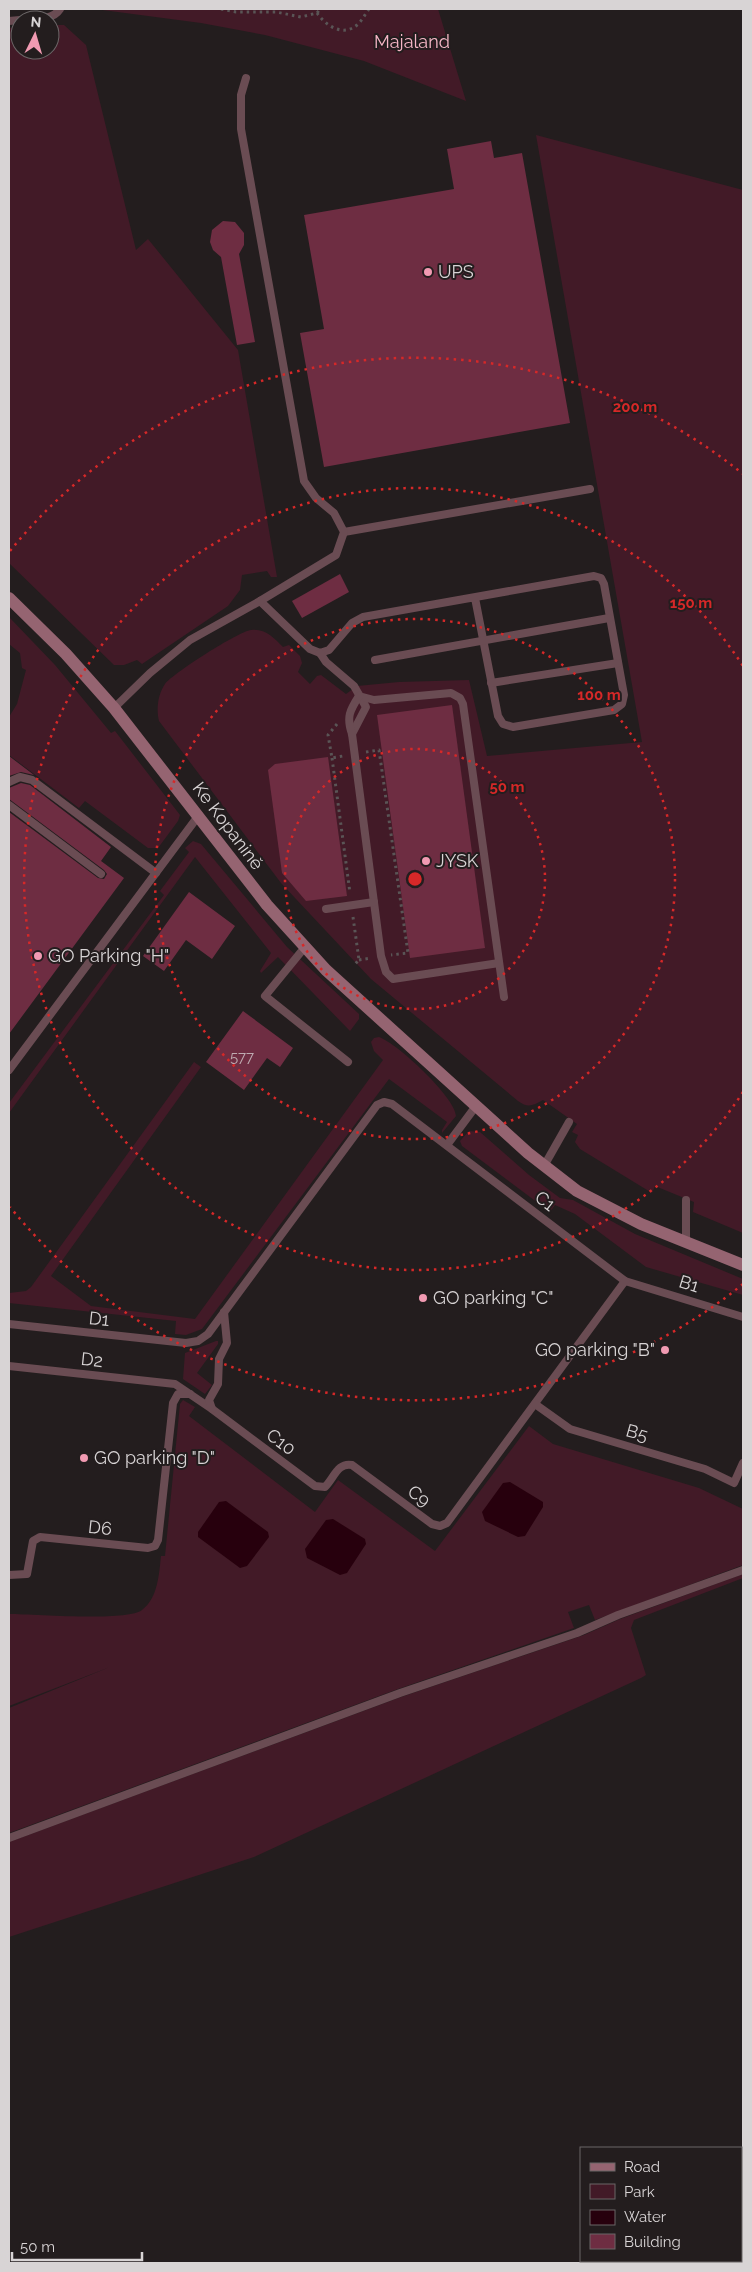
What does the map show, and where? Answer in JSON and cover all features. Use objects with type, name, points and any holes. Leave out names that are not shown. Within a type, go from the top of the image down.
[{"type":"street","name":"Ke Kopanině","points":[[9,598],[66,654],[114,708],[267,905],[326,970],[544,1166],[597,1203],[640,1224],[743,1265]]},
{"type":"lane","points":[[114,708],[150,673],[190,640],[260,601],[336,555],[344,532],[334,513],[316,498],[304,481],[241,129],[241,95],[246,78]]},
{"type":"lane","points":[[344,532],[590,489]]},
{"type":"lane","points":[[320,653],[329,650],[352,624],[363,617],[594,576],[600,578],[604,584],[624,695],[622,704],[614,710],[513,727],[503,724],[498,716],[475,598]]},
{"type":"lane","points":[[260,601],[310,649],[320,653],[326,662],[354,686],[366,707],[352,734]]},
{"type":"lane","points":[[375,660],[609,618]]},
{"type":"lane","points":[[491,683],[618,663]]},
{"type":"lane","points":[[359,696],[374,700],[451,694],[460,698],[463,704],[504,997]]},
{"type":"lane","points":[[359,696],[352,706],[348,721],[352,734],[374,902],[386,972],[393,979],[499,963]]},
{"type":"lane","points":[[9,782],[20,777],[32,780],[156,873]]},
{"type":"lane","points":[[9,805],[102,874]]},
{"type":"lane","points":[[9,1070],[199,815]]},
{"type":"lane","points":[[326,909],[374,902]]},
{"type":"lane","points":[[305,947],[265,996],[348,1062]]},
{"type":"lane","name":"C1","points":[[225,1310],[380,1103],[392,1104],[626,1281]]},
{"type":"lane","points":[[447,1145],[476,1106]]},
{"type":"lane","points":[[544,1166],[570,1122]]},
{"type":"lane","points":[[686,1200],[686,1242]]},
{"type":"lane","points":[[535,1404],[626,1281]]},
{"type":"lane","name":"B1","points":[[626,1281],[743,1317]]},
{"type":"lane","points":[[212,1408],[209,1400],[218,1384],[219,1359],[227,1343],[225,1310]]},
{"type":"lane","name":"D1","points":[[9,1324],[186,1343],[198,1341],[208,1334],[225,1310]]},
{"type":"lane","name":"D2","points":[[9,1366],[171,1384]]},
{"type":"lane","name":"C10","points":[[171,1384],[212,1408],[315,1486],[325,1486],[341,1466],[346,1464],[352,1465]]},
{"type":"lane","name":"D6","points":[[9,1575],[22,1576],[28,1574],[33,1541],[40,1537],[148,1548],[156,1546],[173,1403],[178,1394],[190,1394]]},
{"type":"lane","name":"B5","points":[[535,1404],[570,1429],[706,1469],[734,1483],[743,1463]]},
{"type":"lane","name":"C9","points":[[352,1465],[436,1526],[447,1523],[535,1404]]},
{"type":"lane","points":[[9,1838],[400,1693],[577,1633],[618,1615],[743,1570]]},
{"type":"path","points":[[222,9],[276,12],[301,17],[317,14],[320,9]]},
{"type":"path","points":[[317,14],[324,23],[337,29],[350,30],[359,24],[369,9]]},
{"type":"path","points":[[341,719],[328,735],[350,897]]},
{"type":"path","points":[[363,753],[379,750],[408,952],[390,955]]},
{"type":"path","points":[[332,758],[348,754]]},
{"type":"path","points":[[352,914],[359,960]]},
{"type":"path","points":[[353,966],[359,960],[374,957]]},
{"type":"green space","name":"Majaland","points":[[95,9],[438,9],[466,101],[364,61],[265,35],[201,23]]},
{"type":"green space","points":[[60,25],[64,25],[86,45],[136,250],[148,239],[238,350],[277,577],[271,577],[267,571],[242,575],[240,590],[228,606],[142,664],[137,660],[124,665],[114,665],[9,563],[9,28],[10,60],[60,60]]},
{"type":"green space","points":[[536,135],[743,190],[743,1233],[693,1212],[694,1202],[655,1186],[652,1193],[580,1149],[575,1142],[578,1135],[572,1132],[577,1124],[543,1100],[530,1105],[525,1105],[518,1101],[371,979],[281,883],[159,721],[158,716],[158,702],[161,692],[170,679],[233,637],[244,632],[256,630],[269,634],[283,647],[289,645],[300,656],[302,663],[298,672],[310,684],[317,676],[321,675],[346,694],[357,686],[399,682],[469,680],[487,756],[642,742]]},
{"type":"green space","points":[[9,617],[55,665],[111,733],[115,731],[180,815],[178,821],[158,848],[148,848],[85,801],[79,808],[9,755],[9,717],[17,704],[26,670],[22,668],[20,653],[9,644]]},
{"type":"green space","points":[[193,841],[201,844],[287,947],[359,1014],[359,1019],[350,1031],[278,957],[261,973],[260,971],[271,953],[195,857],[9,1113],[9,1103],[164,895],[160,891],[189,852],[185,848]]},
{"type":"green space","points":[[379,1037],[399,1049],[424,1072],[447,1097],[456,1116],[442,1133],[447,1122],[389,1079],[202,1329],[186,1335],[175,1334],[176,1321],[9,1303],[9,1293],[26,1291],[31,1287],[194,1062],[201,1067],[51,1276],[91,1306],[195,1319],[383,1060],[374,1051],[371,1042],[374,1038]]},
{"type":"green space","points":[[469,1131],[480,1132],[529,1175],[560,1198],[573,1200],[635,1234],[743,1279],[743,1295],[646,1267],[575,1214],[555,1205],[550,1212],[462,1146],[460,1141]]},
{"type":"green space","points":[[218,1341],[218,1344],[197,1373],[212,1385],[205,1394],[183,1379],[185,1353]]},
{"type":"green space","points":[[183,1400],[195,1407],[189,1416],[315,1512],[338,1480],[435,1551],[529,1426],[553,1444],[699,1488],[743,1509],[743,1565],[595,1620],[589,1605],[568,1612],[574,1628],[398,1689],[9,1833],[9,1708],[110,1667],[9,1706],[9,1614],[118,1616],[133,1614],[142,1610],[147,1605],[157,1585],[161,1556],[165,1556],[180,1404]]},
{"type":"green space","points":[[743,1574],[743,1578],[634,1620],[631,1628],[646,1675],[641,1678],[254,1857],[9,1937],[9,1842],[401,1697],[584,1635],[620,1619]]},
{"type":"water","points":[[510,1482],[543,1502],[543,1507],[525,1536],[518,1537],[485,1521],[482,1512],[503,1483]]},
{"type":"water","points":[[226,1501],[268,1532],[269,1537],[247,1566],[240,1568],[198,1537],[198,1532],[219,1502]]},
{"type":"water","points":[[333,1519],[365,1539],[366,1544],[347,1573],[340,1575],[307,1558],[305,1549],[326,1520]]},
{"type":"building","name":"UPS","points":[[491,141],[494,158],[522,153],[570,423],[324,467],[300,333],[324,329],[304,215],[454,189],[447,149]]},
{"type":"building","points":[[223,221],[235,222],[244,233],[244,245],[239,254],[255,342],[237,345],[221,257],[213,250],[210,242],[212,230]]},
{"type":"building","points":[[340,574],[349,592],[302,618],[292,601]]},
{"type":"building","points":[[452,705],[485,948],[410,958],[377,715]]},
{"type":"building","points":[[9,756],[34,775],[21,772],[9,776]]},
{"type":"building","points":[[328,757],[347,896],[306,901],[282,873],[268,770],[275,764]]},
{"type":"building","name":"GO Parking \"H\"","points":[[21,783],[30,785],[111,847],[101,861],[124,878],[9,1034],[9,812],[98,878],[104,879],[107,874],[9,799],[9,788]]},
{"type":"building","points":[[189,892],[235,926],[212,959],[186,940],[164,971],[143,956]]},
{"type":"building","points":[[243,1011],[293,1048],[280,1067],[267,1058],[244,1090],[206,1062]]},
{"type":"place","name":"UPS","points":[[428,272]]},
{"type":"place","name":"JYSK","points":[[426,861]]},
{"type":"place","name":"GO Parking \"H\"","points":[[38,956]]},
{"type":"place","name":"GO parking \"C\"","points":[[423,1298]]},
{"type":"place","name":"GO parking \"B\"","points":[[665,1350]]},
{"type":"place","name":"GO parking \"D\"","points":[[84,1458]]}]
